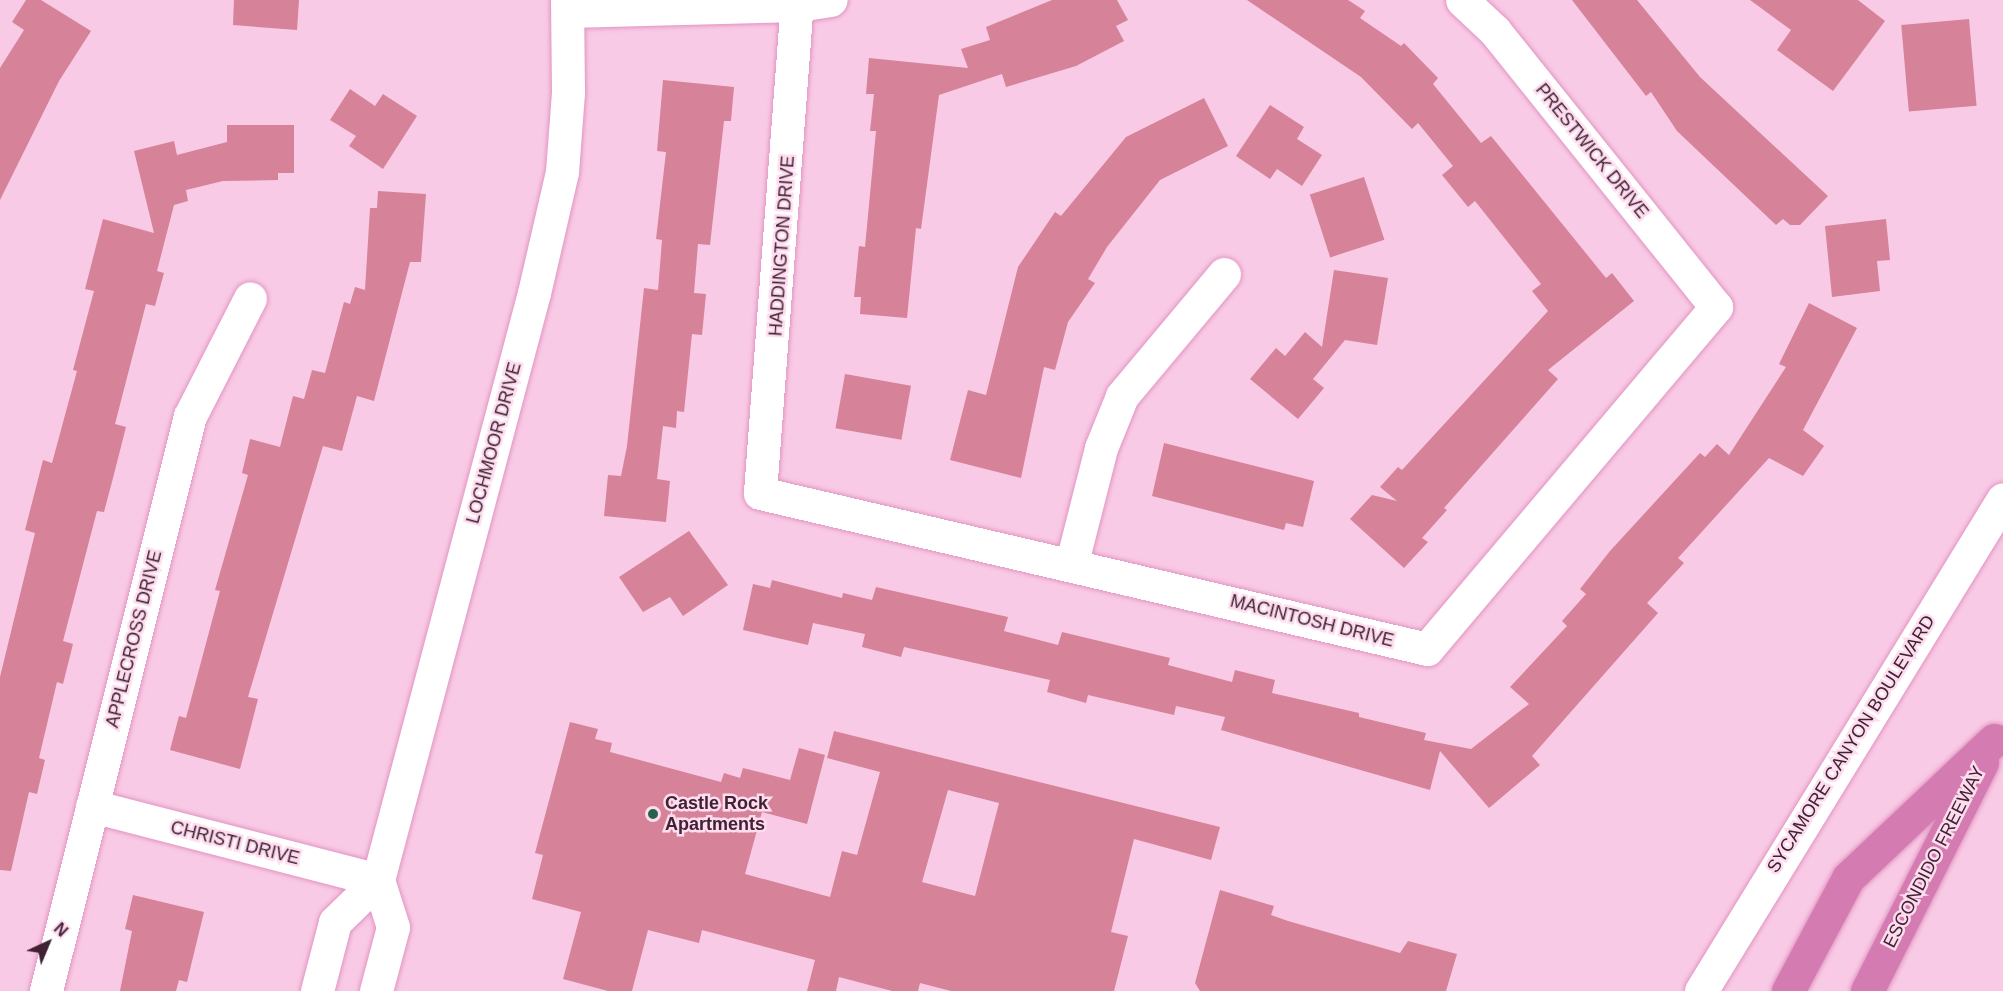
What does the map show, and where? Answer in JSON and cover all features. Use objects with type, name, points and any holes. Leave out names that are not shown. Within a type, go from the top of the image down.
[{"type":"highway","points":[[1788,991],[1848,878],[1999,732]]},
{"type":"highway","name":"ESCONDIDO FREEWAY","points":[[1868,991],[1999,732]]},
{"type":"street","points":[[567,5],[798,3],[831,0]]},
{"type":"street","name":"PRESTWICK DRIVE","points":[[1462,0],[1495,31],[1716,307]]},
{"type":"street","name":"HADDINGTON DRIVE","points":[[760,493],[798,3]]},
{"type":"street","name":"LOCHMOOR DRIVE","points":[[378,880],[562,172],[568,93],[567,5]]},
{"type":"street","points":[[1072,562],[1101,448],[1122,396],[1224,274]]},
{"type":"street","name":"APPLECROSS DRIVE","points":[[46,991],[190,416],[250,298]]},
{"type":"street","name":"MACINTOSH DRIVE","points":[[760,493],[1072,562],[1427,649],[1716,307]]},
{"type":"street","name":"SYCAMORE CANYON BOULEVARD","points":[[1701,991],[2003,499]]},
{"type":"street","name":"CHRISTI DRIVE","points":[[92,806],[378,880]]},
{"type":"street","points":[[317,991],[335,922],[378,880],[393,927],[376,991]]},
{"type":"building","points":[[26,0],[41,0],[91,31],[59,81],[0,200],[0,68],[24,30],[12,22]]},
{"type":"building","points":[[234,0],[299,0],[297,30],[233,25]]},
{"type":"building","points":[[1052,0],[1117,0],[1128,20],[1116,26],[1124,41],[1076,66],[1006,87],[1002,74],[939,95],[921,229],[916,228],[907,318],[860,314],[861,297],[854,297],[859,246],[865,247],[876,131],[870,131],[874,94],[866,94],[869,58],[968,68],[961,49],[990,40],[986,27]]},
{"type":"building","points":[[1247,0],[1348,0],[1365,11],[1360,18],[1401,46],[1404,43],[1438,78],[1433,84],[1481,143],[1491,136],[1606,278],[1612,273],[1634,301],[1548,370],[1558,379],[1444,508],[1447,510],[1422,538],[1428,542],[1404,568],[1350,519],[1372,495],[1397,501],[1380,487],[1398,467],[1402,470],[1548,311],[1532,291],[1541,284],[1475,201],[1468,207],[1442,175],[1453,166],[1418,123],[1412,129],[1361,77]]},
{"type":"building","points":[[1572,0],[1637,0],[1700,77],[1828,196],[1800,225],[1790,225],[1783,219],[1776,225],[1677,131],[1651,92],[1646,96]]},
{"type":"building","points":[[1750,0],[1858,0],[1885,21],[1833,91],[1777,50],[1791,30]]},
{"type":"building","points":[[1969,19],[1977,106],[1909,112],[1901,25]]},
{"type":"building","points":[[663,80],[734,87],[731,121],[724,121],[710,245],[698,244],[694,293],[706,294],[702,335],[692,334],[684,412],[677,411],[676,428],[663,426],[657,479],[670,481],[666,522],[604,516],[608,475],[621,476],[627,446],[644,288],[658,290],[662,240],[656,239],[666,152],[657,151]]},
{"type":"building","points":[[350,89],[375,106],[383,94],[417,116],[383,169],[349,146],[356,136],[330,120]]},
{"type":"building","points":[[1204,98],[1228,146],[1160,180],[1107,247],[1088,279],[1095,283],[1068,322],[1055,370],[1044,367],[1021,478],[950,460],[968,390],[986,395],[1018,267],[1055,212],[1061,216],[1126,137]]},
{"type":"building","points":[[1270,105],[1304,127],[1297,139],[1322,155],[1302,186],[1277,169],[1270,179],[1236,156]]},
{"type":"building","points":[[227,125],[294,125],[294,173],[278,173],[278,180],[223,181],[186,190],[188,201],[174,205],[157,271],[164,273],[155,306],[146,304],[115,424],[126,427],[104,512],[97,511],[63,641],[73,644],[63,684],[57,682],[39,758],[45,760],[37,794],[29,792],[11,871],[0,870],[0,677],[35,533],[25,530],[43,460],[52,463],[77,371],[73,370],[94,291],[85,289],[103,219],[154,233],[134,151],[174,141],[177,155],[227,142]]},
{"type":"building","points":[[1364,177],[1384,240],[1330,257],[1310,195]]},
{"type":"building","points":[[378,191],[426,194],[421,262],[410,262],[374,401],[357,396],[342,451],[323,446],[248,697],[258,699],[240,769],[170,750],[179,716],[186,718],[220,591],[215,590],[248,475],[242,473],[250,439],[280,447],[293,396],[304,399],[312,370],[325,373],[344,302],[350,304],[355,287],[365,290],[370,208],[377,208]]},
{"type":"building","points":[[1886,219],[1890,260],[1877,261],[1880,291],[1832,297],[1825,226]]},
{"type":"building","points":[[1334,270],[1388,278],[1377,345],[1345,340],[1313,379],[1324,388],[1298,419],[1250,379],[1276,348],[1285,356],[1305,332],[1322,347]]},
{"type":"building","points":[[1809,303],[1857,328],[1803,430],[1824,446],[1803,476],[1769,458],[1678,558],[1684,563],[1647,603],[1658,613],[1532,756],[1540,765],[1489,808],[1440,751],[1430,790],[1221,730],[1225,717],[1176,706],[1174,715],[1088,695],[1086,703],[1047,692],[1050,680],[904,647],[901,657],[862,647],[865,634],[813,623],[808,645],[743,630],[753,584],[770,588],[772,580],[842,598],[843,593],[872,600],[876,587],[1008,617],[1004,631],[1058,645],[1062,632],[1170,658],[1168,665],[1232,682],[1235,670],[1275,680],[1272,693],[1359,713],[1359,717],[1426,733],[1424,740],[1471,749],[1529,704],[1510,687],[1567,626],[1562,621],[1586,594],[1580,589],[1610,551],[1700,453],[1705,457],[1717,444],[1729,455],[1786,367],[1779,364]]},
{"type":"building","points":[[845,374],[911,386],[901,440],[835,428]]},
{"type":"building","points":[[1164,443],[1314,481],[1303,527],[1286,523],[1284,530],[1152,496]]},
{"type":"building","points":[[689,531],[728,585],[683,616],[670,597],[643,612],[619,577]]},
{"type":"building","points":[[570,722],[598,729],[595,739],[612,743],[610,752],[721,782],[724,773],[740,778],[743,768],[790,780],[799,748],[825,755],[807,824],[762,812],[745,874],[830,897],[842,851],[857,855],[880,772],[827,758],[834,731],[1220,827],[1211,860],[1134,839],[1111,932],[1128,936],[1114,991],[951,991],[920,983],[918,991],[892,991],[839,977],[836,991],[807,991],[815,960],[702,930],[699,943],[648,930],[632,991],[608,991],[563,979],[581,912],[532,899],[543,855],[535,853]],"holes":[[[948,790],[999,803],[975,896],[922,882]]]},
{"type":"building","points":[[1220,890],[1274,906],[1271,915],[1288,921],[1400,953],[1408,941],[1457,954],[1446,991],[1200,991],[1195,983]]},
{"type":"building","points":[[133,895],[204,912],[187,982],[179,980],[176,991],[120,991],[132,931],[125,929]]},
{"type":"place","name":"Castle Rock Apartments","points":[[653,814]]}]
